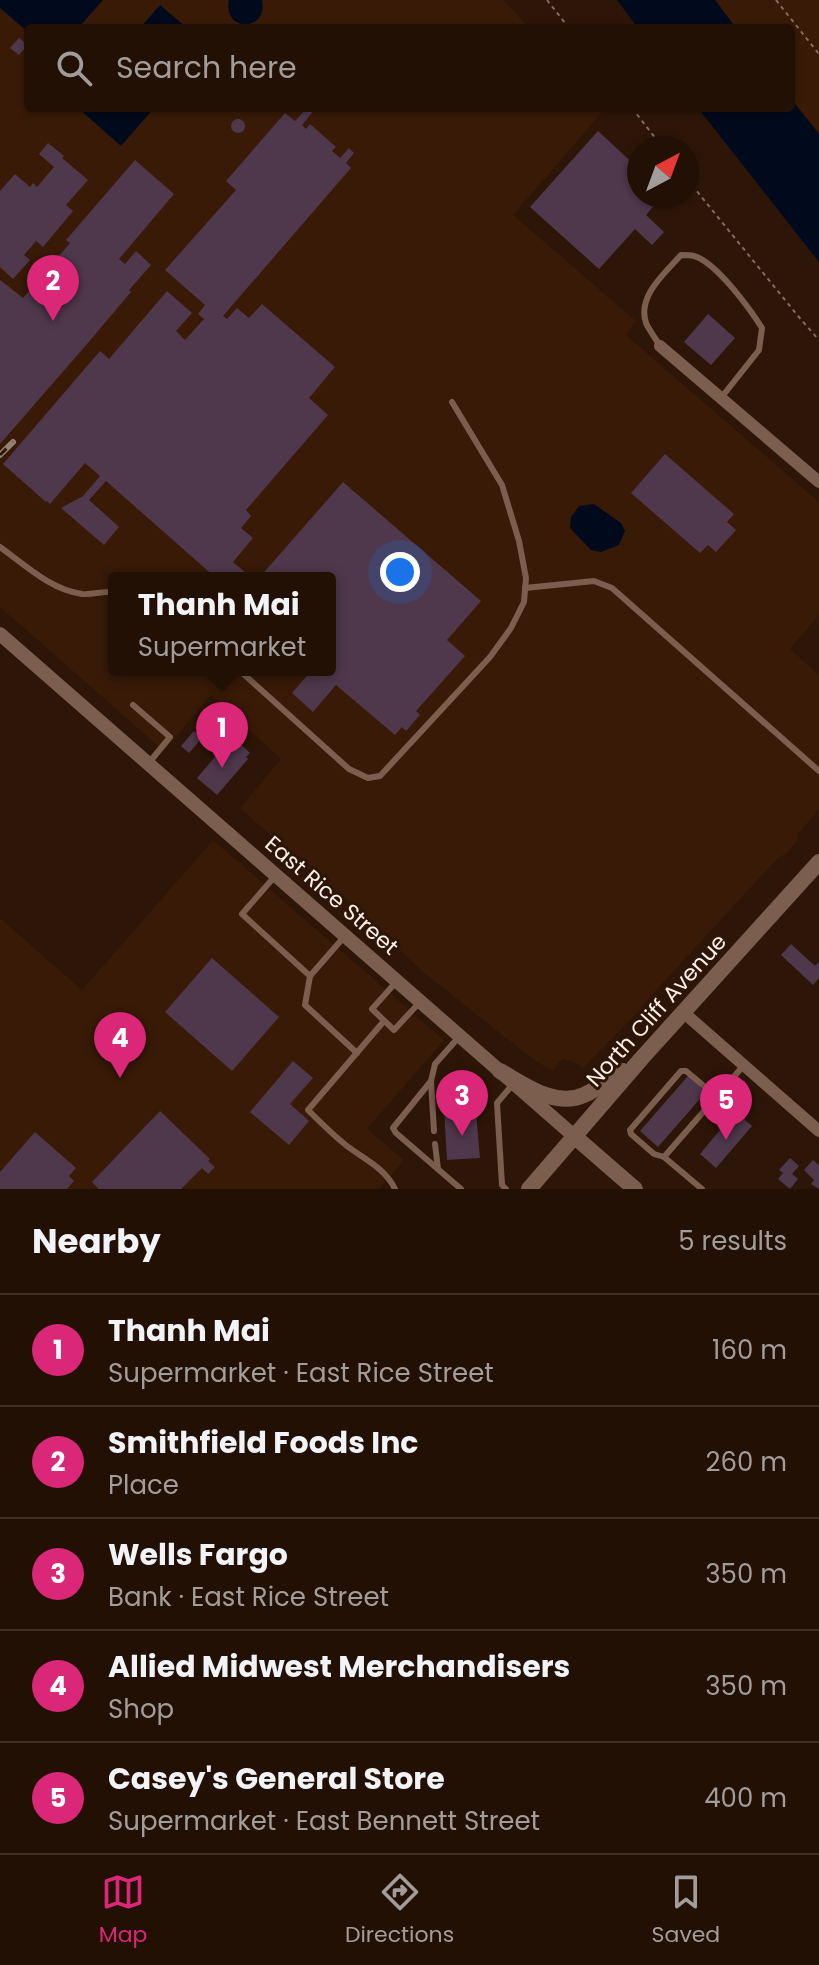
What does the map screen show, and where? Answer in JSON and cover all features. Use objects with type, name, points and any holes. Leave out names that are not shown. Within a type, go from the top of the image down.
[{"type":"main road","name":"North Cliff Avenue","points":[[529,1189],[641,1059],[819,862]]},
{"type":"main road","points":[[500,1071],[547,1095],[576,1098],[641,1059]]},
{"type":"main road","name":"East Rice Street","points":[[574,1136],[635,1189]]},
{"type":"street","points":[[660,346],[819,482]]},
{"type":"street","name":"East Rice Street","points":[[0,634],[574,1136]]},
{"type":"street","points":[[683,1012],[819,1131]]},
{"type":"lane","points":[[660,346],[645,322],[645,299],[681,255],[697,256],[742,298],[762,328],[759,350],[721,398]]},
{"type":"lane","points":[[246,676],[349,769],[368,778],[380,776],[490,657],[511,628],[524,602],[526,578],[519,541],[502,485],[452,402]]},
{"type":"lane","points":[[0,547],[54,586],[84,594],[108,591]]},
{"type":"lane","points":[[525,588],[594,581],[612,588],[819,771]]},
{"type":"lane","points":[[133,705],[170,737],[148,764]]},
{"type":"lane","points":[[276,875],[242,914],[310,976]]},
{"type":"lane","points":[[345,936],[310,976],[305,1005],[357,1053]]},
{"type":"lane","points":[[397,981],[372,1009],[394,1030],[420,1001]]},
{"type":"lane","points":[[384,1021],[308,1110],[344,1144],[375,1165],[390,1179],[395,1189]]},
{"type":"lane","points":[[434,1131],[431,1081],[435,1064],[460,1036]]},
{"type":"lane","points":[[664,1157],[744,1065]]},
{"type":"lane","points":[[702,1189],[629,1132],[684,1070],[717,1097]]},
{"type":"lane","points":[[431,1081],[393,1128],[461,1189]]},
{"type":"lane","points":[[502,1188],[497,1103],[514,1083]]},
{"type":"lane","points":[[435,1144],[438,1169]]},
{"type":"path","points":[[547,0],[566,24]]},
{"type":"path","points":[[776,0],[819,54]]},
{"type":"path","points":[[635,112],[654,136]]},
{"type":"path","points":[[699,194],[819,340]]},
{"type":"shaded area","points":[[0,0],[504,0],[525,24],[24,24],[24,112],[602,112],[513,215],[636,321],[626,335],[819,502],[819,615],[790,649],[819,675],[819,809],[797,835],[798,840],[788,852],[777,859],[642,1008],[583,1068],[564,1059],[553,1072],[427,975],[347,900],[240,808],[281,759],[211,695],[164,751],[0,607]]},
{"type":"shaded area","points":[[715,0],[819,0],[819,134],[795,104],[795,24],[733,24]]},
{"type":"shaded area","points":[[213,840],[444,1040],[367,1129],[404,1160],[379,1189],[0,1189],[0,918],[82,990]]},
{"type":"water","points":[[0,0],[103,0],[82,24],[24,24],[24,29],[0,8]]},
{"type":"water","points":[[229,0],[262,0],[262,11],[252,23],[238,23],[229,11]]},
{"type":"water","points":[[617,0],[715,0],[733,24],[635,24]]},
{"type":"water","points":[[160,5],[182,24],[143,24]]},
{"type":"water","points":[[795,104],[819,134],[819,262],[701,112],[795,112]]},
{"type":"water","points":[[83,112],[151,112],[121,146]]},
{"type":"water","points":[[594,504],[621,523],[625,531],[619,545],[601,552],[591,550],[570,528],[571,517],[579,506]]},
{"type":"building","points":[[19,38],[24,42],[24,49],[19,55],[10,48]]},
{"type":"building","points":[[303,112],[313,112],[302,125],[306,129],[310,124],[336,147],[332,151],[340,158],[349,148],[354,153],[346,163],[351,168],[223,316],[227,319],[237,308],[249,318],[262,304],[335,367],[309,398],[328,415],[246,510],[251,516],[241,528],[253,538],[233,562],[245,572],[209,572],[106,481],[89,500],[119,527],[104,545],[61,508],[83,496],[100,476],[85,463],[50,504],[3,464],[100,351],[109,359],[167,291],[192,313],[176,331],[185,340],[204,319],[198,314],[205,305],[165,270],[236,190],[226,181],[285,113],[295,121]]},
{"type":"building","points":[[238,119],[245,126],[238,133],[231,126]]},
{"type":"building","points":[[598,131],[627,158],[627,208],[652,208],[646,215],[664,232],[652,245],[635,229],[599,269],[530,207]]},
{"type":"building","points":[[48,143],[88,180],[66,205],[73,211],[43,247],[36,241],[24,255],[30,260],[13,279],[0,267],[0,191],[15,174],[30,187],[33,183],[37,187],[54,167],[39,154]]},
{"type":"building","points":[[135,160],[174,194],[119,259],[125,264],[136,251],[151,265],[0,444],[0,280],[23,298],[70,243],[66,240]]},
{"type":"building","points":[[708,314],[735,338],[711,365],[684,342]]},
{"type":"building","points":[[665,454],[734,514],[727,522],[736,530],[716,552],[708,545],[700,553],[631,493]]},
{"type":"building","points":[[343,482],[481,601],[447,640],[465,656],[416,711],[420,715],[406,731],[402,727],[395,735],[336,685],[313,712],[292,693],[307,676],[336,676],[336,572],[264,572]]},
{"type":"building","points":[[194,731],[202,738],[189,753],[181,746]]},
{"type":"building","points":[[235,739],[250,753],[217,795],[197,778],[228,742],[230,744]]},
{"type":"building","points":[[791,944],[815,966],[819,962],[819,978],[813,985],[781,955]]},
{"type":"building","points":[[212,958],[279,1017],[232,1071],[165,1012]]},
{"type":"building","points":[[293,1061],[313,1078],[290,1104],[309,1121],[289,1145],[250,1112]]},
{"type":"building","points":[[688,1076],[706,1092],[658,1147],[640,1131]]},
{"type":"building","points":[[471,1107],[471,1113],[476,1113],[480,1158],[447,1160],[444,1109]]},
{"type":"building","points":[[160,1111],[215,1167],[208,1174],[202,1168],[181,1189],[99,1189],[92,1182]]},
{"type":"building","points":[[735,1112],[752,1126],[716,1168],[700,1154]]},
{"type":"building","points":[[35,1132],[76,1168],[69,1176],[74,1181],[67,1189],[0,1189],[0,1172]]},
{"type":"building","points":[[790,1158],[799,1166],[792,1174],[798,1179],[790,1189],[778,1179],[783,1173],[779,1170]]},
{"type":"building","points":[[813,1160],[819,1165],[819,1189],[811,1184],[814,1180],[804,1170]]},
{"type":"railway","points":[[0,455],[13,442]]},
{"type":"place","name":"Smithfield Foods Inc","points":[[53,321]]},
{"type":"place","name":"Thanh Mai","points":[[222,768]]},
{"type":"place","name":"Allied Midwest Merchandisers","points":[[120,1078]]},
{"type":"place","name":"Wells Fargo","points":[[462,1136]]},
{"type":"place","name":"Casey's General Store","points":[[726,1140]]}]
